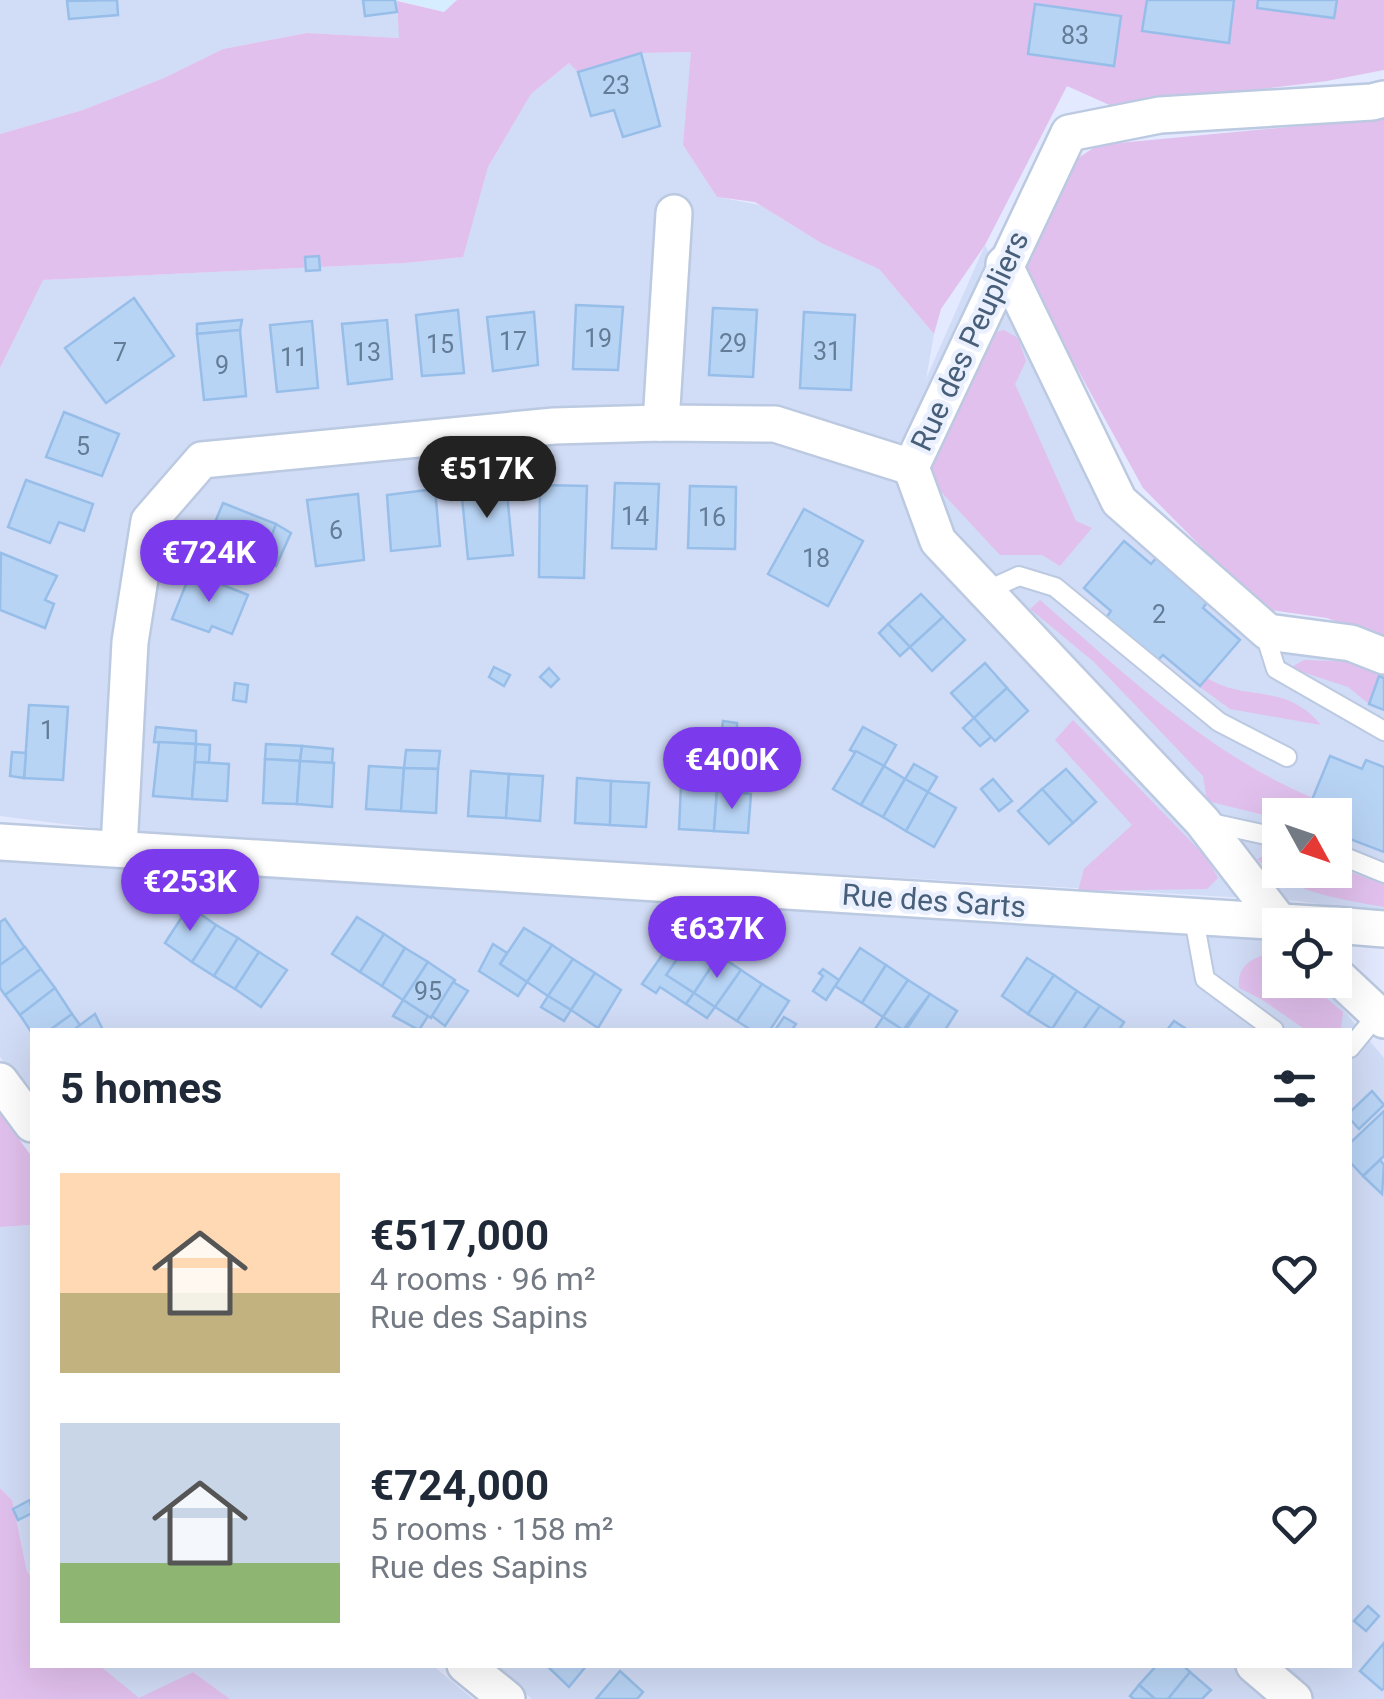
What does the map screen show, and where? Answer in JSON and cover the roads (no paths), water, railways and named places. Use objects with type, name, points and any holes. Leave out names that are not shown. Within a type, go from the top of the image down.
[{"type":"street","name":"Rue des Peupliers","points":[[1269,908],[1202,821],[938,541],[911,467],[1068,132],[1160,115],[1372,102],[1384,98]]},
{"type":"street","points":[[662,423],[674,214]]},
{"type":"street","points":[[1004,264],[1119,500],[1268,632],[1352,643],[1384,656]]},
{"type":"street","points":[[119,848],[130,642],[149,522],[202,460],[554,426],[775,424],[911,467]]},
{"type":"street","name":"Rue des Sarts","points":[[0,842],[1262,922]]},
{"type":"street","name":"Rue des Sarts","points":[[1352,926],[1384,929]]},
{"type":"street","points":[[1352,990],[1381,1017]]},
{"type":"street","points":[[0,1081],[30,1121]]},
{"type":"street","points":[[470,1668],[507,1699]]},
{"type":"street","points":[[1258,1668],[1294,1699]]},
{"type":"lane","points":[[986,591],[1019,576],[1055,587],[1219,722],[1287,757]]},
{"type":"lane","points":[[1262,627],[1276,669],[1384,731]]},
{"type":"lane","points":[[1202,821],[1262,834]]},
{"type":"lane","points":[[1352,859],[1384,873]]},
{"type":"lane","points":[[1194,918],[1205,979],[1271,1028]]},
{"type":"lane","points":[[1352,1046],[1381,1017]]}]
